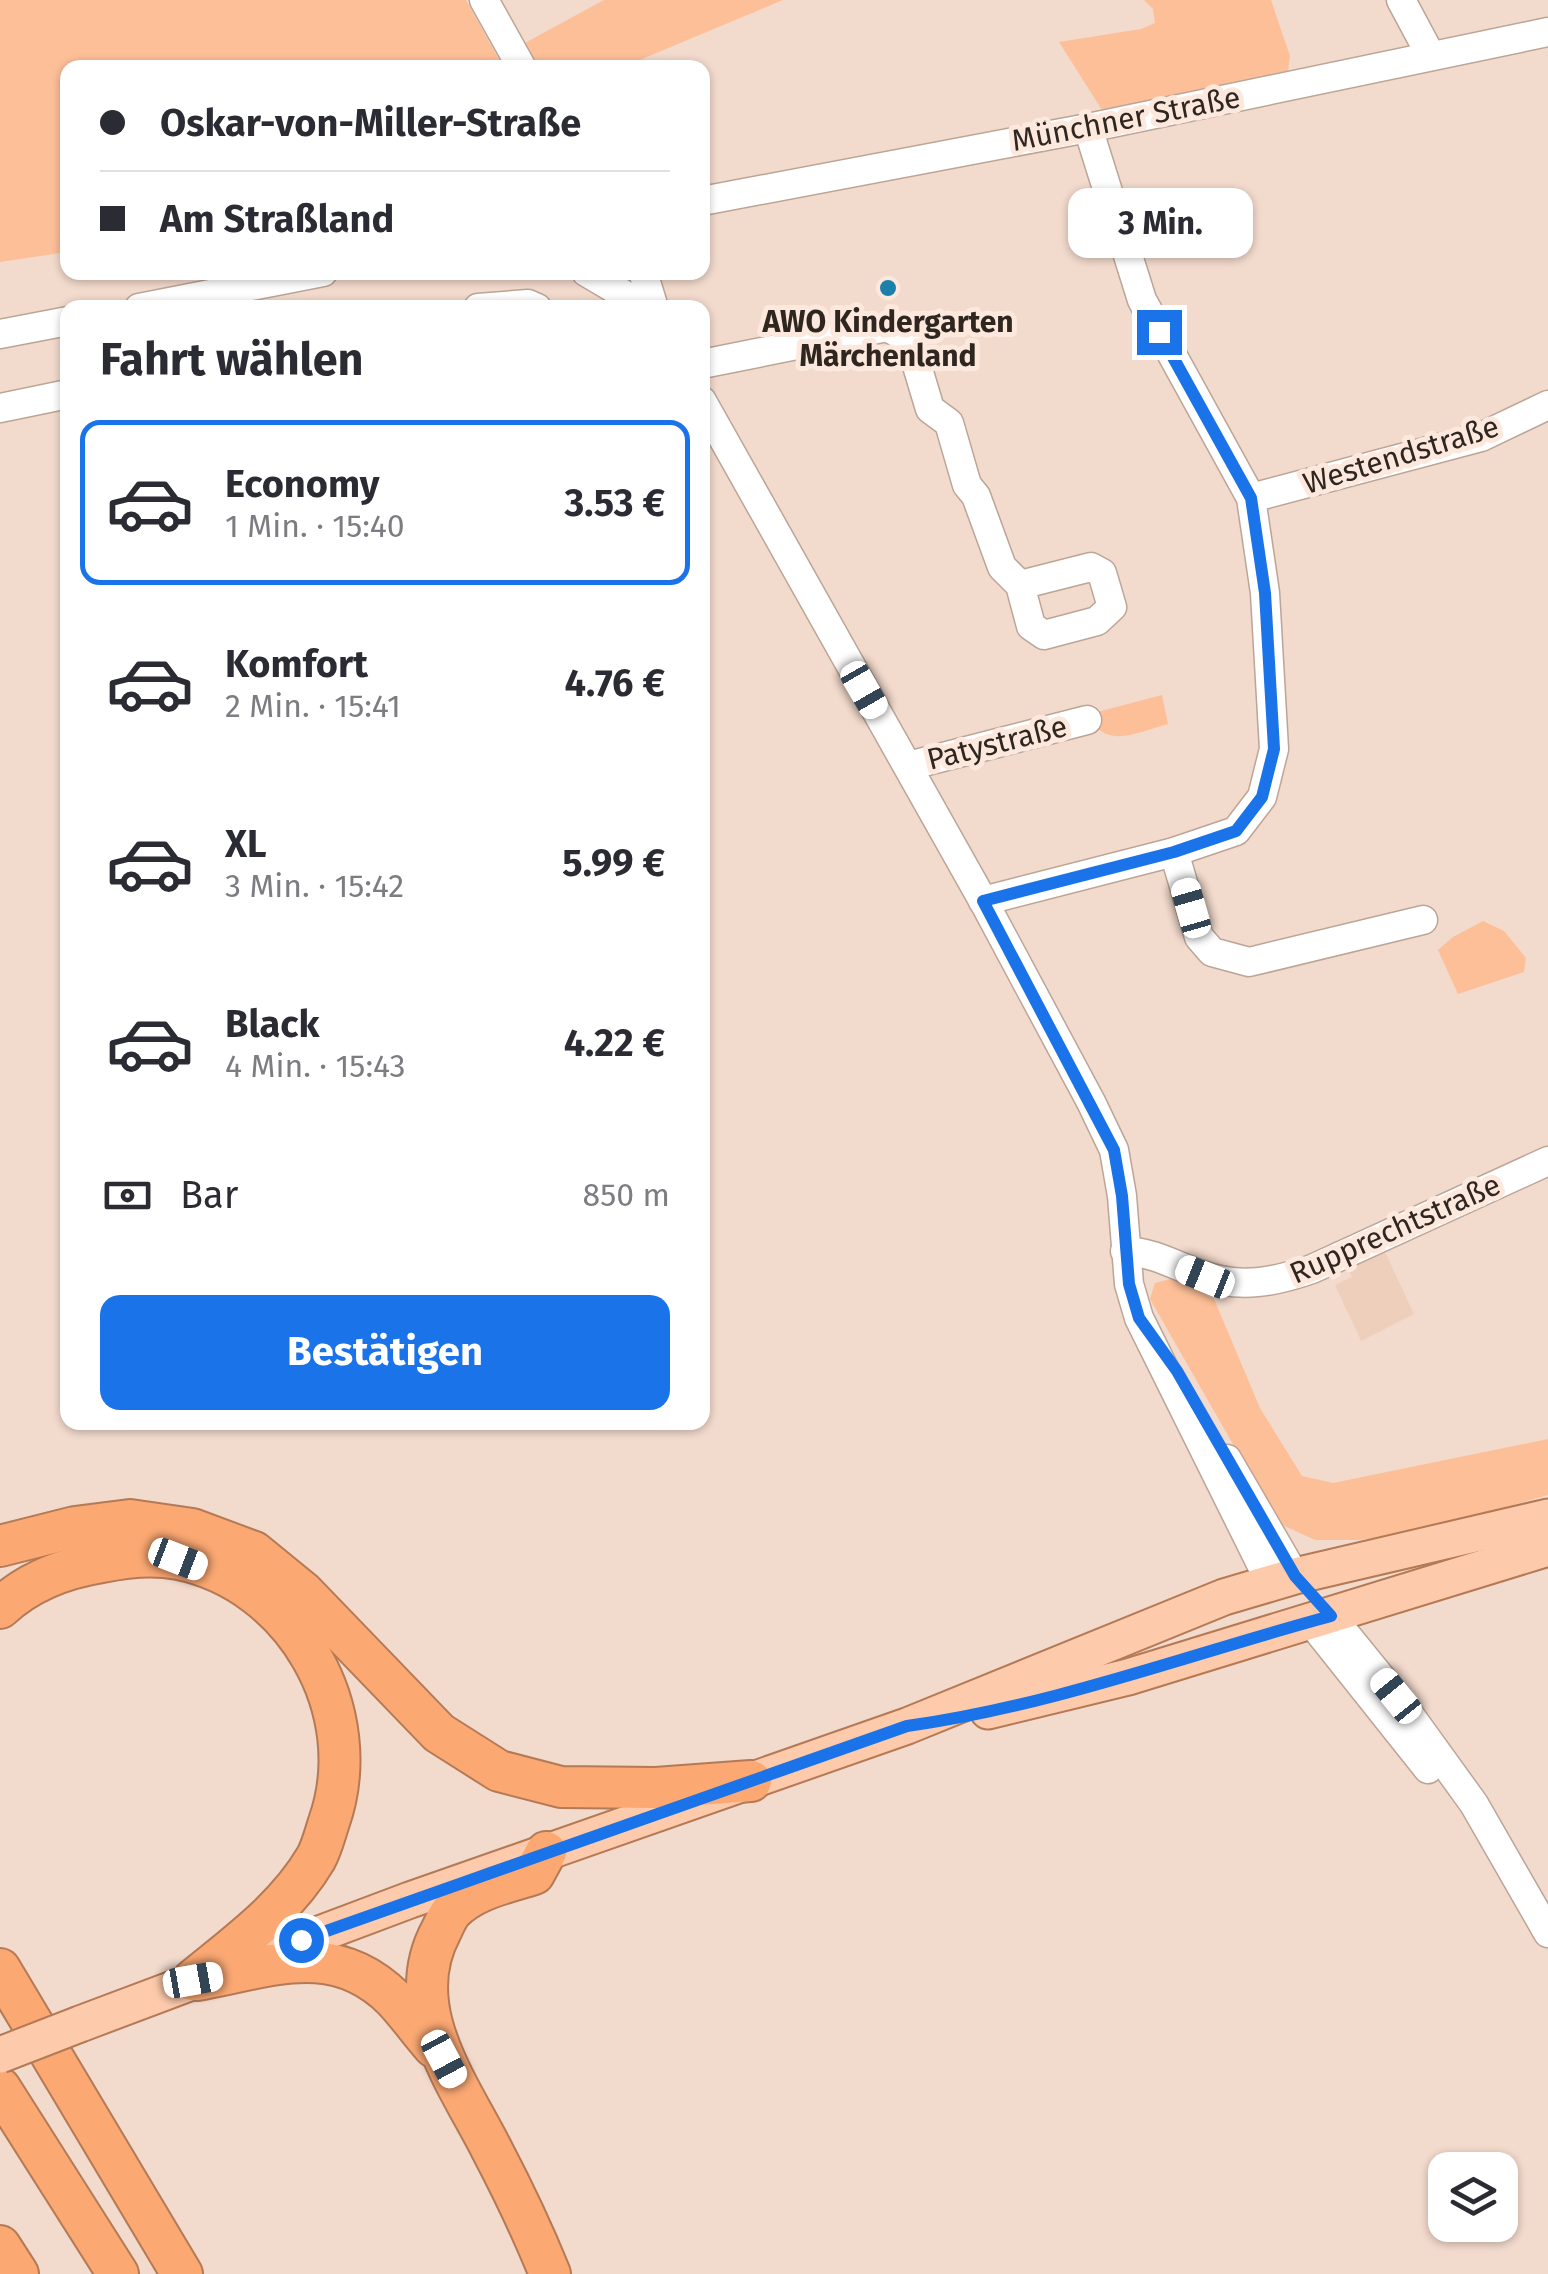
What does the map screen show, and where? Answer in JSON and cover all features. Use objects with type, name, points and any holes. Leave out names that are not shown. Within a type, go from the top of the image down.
[{"type":"highway","points":[[0,1546],[130,1520],[192,1529],[254,1552],[304,1592],[439,1733],[499,1770],[561,1787],[656,1788],[751,1780]]},
{"type":"highway","points":[[0,1608],[44,1577],[86,1564],[130,1557],[178,1559],[230,1579],[276,1610],[322,1674],[337,1715],[342,1761],[335,1806],[317,1856],[278,1910],[193,1980]]},
{"type":"highway","points":[[546,1852],[534,1874],[474,1894],[450,1912],[429,1952],[426,1985],[429,2016],[444,2059],[493,2151],[550,2274]]},
{"type":"highway","points":[[0,1948],[13,1970],[8,1981],[182,2274]]},
{"type":"highway","points":[[193,1980],[304,1960],[335,1962],[366,1977],[393,1998],[444,2059]]},
{"type":"highway","points":[[0,2088],[118,2274]]},
{"type":"highway","points":[[0,2246],[18,2274]]},
{"type":"main road","points":[[0,2055],[193,1980],[907,1726],[1224,1597],[1282,1579],[1548,1517]]},
{"type":"main road","points":[[907,1726],[954,1720],[1128,1677],[1548,1548]]},
{"type":"main road","points":[[1282,1579],[1321,1619]]},
{"type":"street","points":[[484,0],[518,60]]},
{"type":"street","points":[[1401,0],[1431,56]]},
{"type":"street","name":"Münchner Straße","points":[[710,199],[1088,128],[1548,32]]},
{"type":"street","points":[[983,901],[1174,852],[1236,831],[1262,797],[1274,749],[1265,593],[1251,498],[1142,300],[1088,128]]},
{"type":"street","points":[[180,300],[282,280]]},
{"type":"street","points":[[600,280],[637,300]]},
{"type":"street","points":[[628,280],[645,300]]},
{"type":"street","points":[[0,334],[60,323]]},
{"type":"street","points":[[710,362],[887,327],[909,339],[930,409],[949,423],[966,485],[976,496],[1002,568],[1020,585]]},
{"type":"street","points":[[0,408],[60,396]]},
{"type":"street","name":"Westendstraße","points":[[1251,498],[1481,437],[1548,405]]},
{"type":"street","points":[[710,415],[983,901],[1114,1150],[1129,1284],[1139,1318],[1282,1579]]},
{"type":"street","name":"Patystraße","points":[[908,766],[1086,720]]},
{"type":"street","points":[[1174,852],[1199,937],[1212,952],[1249,962],[1424,920]]},
{"type":"street","name":"Rupprechtstraße","points":[[1126,1251],[1144,1252],[1224,1281],[1275,1282],[1312,1269],[1548,1161]]},
{"type":"street","points":[[1321,1619],[1396,1696],[1474,1804],[1548,1934]]},
{"type":"shaded area","points":[[0,0],[466,0],[499,60],[60,60],[60,253],[0,262]]},
{"type":"shaded area","points":[[604,0],[783,0],[640,60],[536,60],[523,44]]},
{"type":"shaded area","points":[[1144,0],[1271,0],[1290,56],[1288,71],[1102,110],[1059,42],[1141,29],[1155,23],[1153,9]]},
{"type":"shaded area","points":[[1162,695],[1168,724],[1133,734],[1113,736],[1103,732],[1086,715]]},
{"type":"shaded area","points":[[1483,921],[1504,931],[1526,958],[1524,972],[1458,994],[1438,950]]},
{"type":"shaded area","points":[[1383,1248],[1414,1314],[1361,1341],[1335,1285],[1352,1277],[1347,1265]]},
{"type":"shaded area","points":[[1174,1278],[1214,1299],[1260,1408],[1302,1476],[1333,1483],[1548,1439],[1548,1495],[1418,1532],[1360,1540],[1315,1540],[1278,1523],[1150,1299],[1155,1283]]},
{"type":"place","name":"AWO Kindergarten Märchenland","points":[[888,288]]},
{"type":"route","points":[[301,1940],[907,1726],[954,1720],[1128,1677],[1331,1616],[1295,1576],[1177,1371],[1139,1318],[1129,1284],[1114,1150],[983,901],[1174,852],[1236,831],[1262,797],[1274,749],[1265,593],[1251,498],[1159,332]]}]
